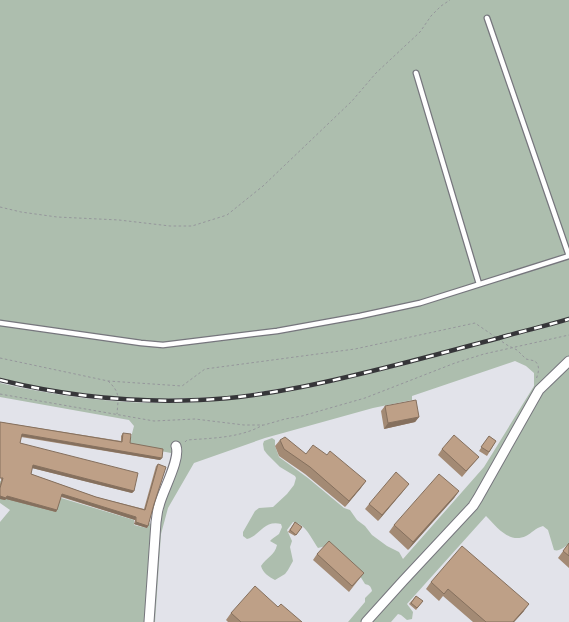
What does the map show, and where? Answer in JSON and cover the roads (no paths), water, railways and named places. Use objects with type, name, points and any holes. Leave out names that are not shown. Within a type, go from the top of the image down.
[{"type":"street","points":[[366,622],[472,506],[539,390],[569,361]]},
{"type":"street","points":[[149,622],[156,522],[159,506],[176,458],[178,449],[176,446]]},
{"type":"lane","points":[[0,323],[163,345],[277,331],[420,303],[569,256],[487,18]]},
{"type":"lane","points":[[416,73],[480,284]]},
{"type":"railway","points":[[0,380],[24,386],[99,397],[174,401],[225,398],[277,391],[328,381],[416,360],[569,319]]}]
